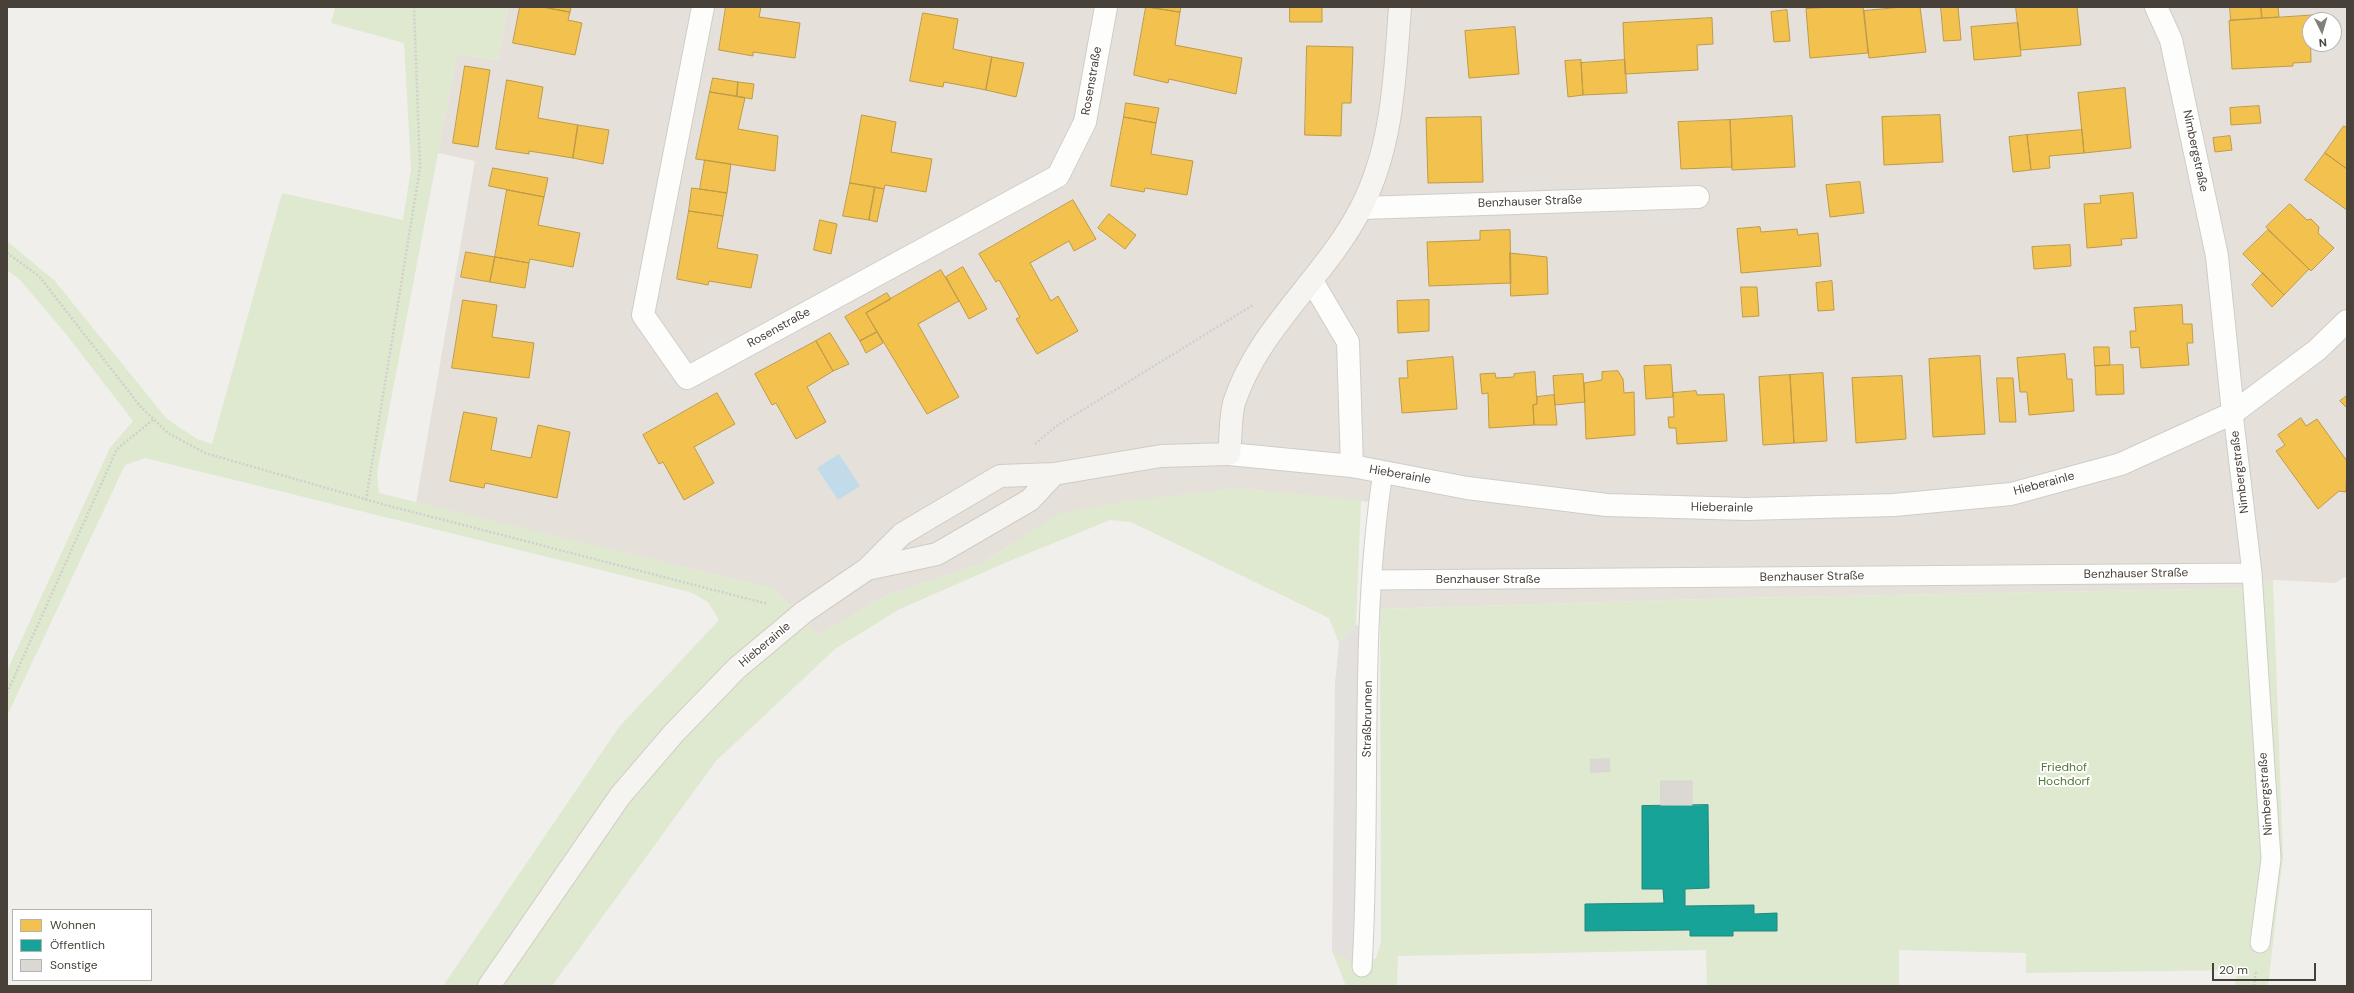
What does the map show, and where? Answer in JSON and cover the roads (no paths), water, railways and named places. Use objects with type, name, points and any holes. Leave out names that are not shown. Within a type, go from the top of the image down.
[{"type":"street","name":"Rosenstraße","points":[[703,7],[643,315],[687,378],[1058,176],[1085,122],[1106,7]]},
{"type":"street","points":[[1230,454],[1234,403],[1256,354],[1338,246],[1362,208],[1378,166],[1389,119],[1400,7]]},
{"type":"street","name":"Nimbergstraße","points":[[2156,7],[2171,40],[2217,256],[2233,412]]},
{"type":"street","name":"Benzhauser Straße","points":[[1362,208],[1698,197]]},
{"type":"street","points":[[1312,281],[1348,342],[1352,466]]},
{"type":"street","name":"Hieberainle","points":[[489,986],[620,796],[674,733],[737,668],[804,612],[866,569],[902,534],[1000,476],[1054,474],[1161,456],[1230,454],[1352,466],[1467,488],[1607,505],[1746,509],[1894,505],[2011,494],[2121,464],[2233,412],[2317,350],[2347,321]]},
{"type":"street","name":"Hieberainle","points":[[866,569],[937,554],[1030,500],[1054,474]]},
{"type":"lane","name":"Nimbergstraße","points":[[2233,412],[2252,573],[2271,858],[2260,943]]},
{"type":"lane","name":"Straßbrunnen","points":[[1362,966],[1370,626],[1383,472]]},
{"type":"lane","name":"Benzhauser Straße","points":[[1373,580],[2252,573]]},
{"type":"water","points":[[839,454],[860,486],[838,500],[817,468]]},
{"type":"park label","name":"Friedhof Hochdorf","points":[[2064,775]]}]
